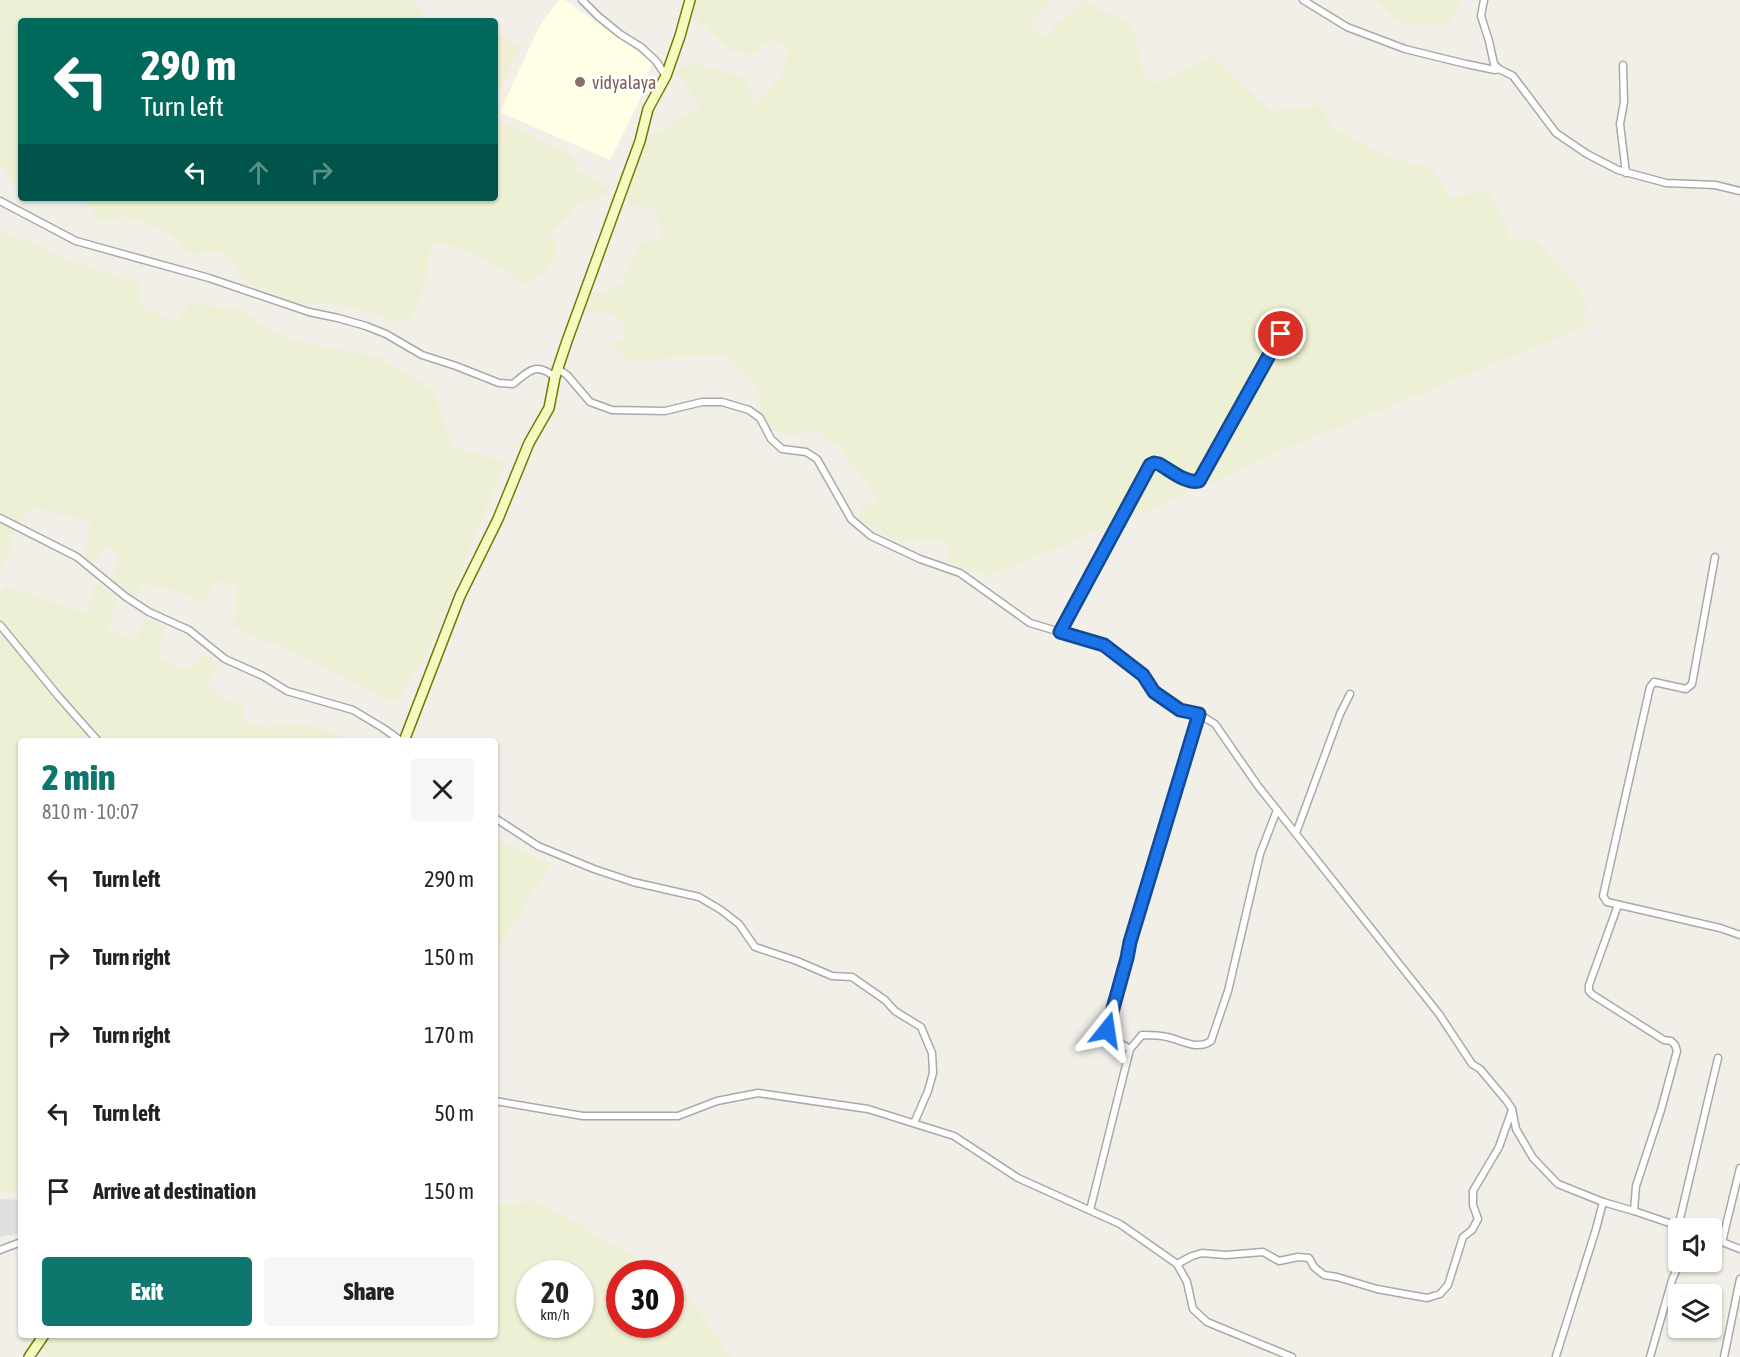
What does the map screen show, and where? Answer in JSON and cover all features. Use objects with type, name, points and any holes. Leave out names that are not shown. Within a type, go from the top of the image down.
[{"type":"street","points":[[582,0],[620,34],[641,47],[656,61],[666,76]]},
{"type":"street","points":[[403,738],[460,596],[498,519],[529,442],[549,408],[567,341],[640,141],[648,109],[666,76],[690,0]]},
{"type":"street","points":[[1303,0],[1347,27],[1405,49],[1466,64],[1499,69]]},
{"type":"street","points":[[1484,0],[1481,16],[1494,64],[1512,76],[1556,133],[1587,154],[1618,170],[1666,183],[1715,185],[1740,191]]},
{"type":"street","points":[[1623,65],[1624,102],[1620,124],[1626,172]]},
{"type":"street","points":[[0,201],[76,241],[209,278],[309,312],[366,326],[386,334],[422,355],[499,383],[513,384],[531,369],[545,369],[567,375],[590,402],[612,410],[665,411],[702,402],[722,402],[749,410],[760,418],[771,439],[782,449],[806,452],[817,459],[850,519],[871,536],[920,559],[960,573],[1030,623],[1104,645],[1143,675],[1154,692],[1180,710],[1199,714],[1215,724],[1241,764],[1276,810],[1440,1014],[1472,1064],[1480,1069],[1512,1109],[1516,1129],[1533,1158],[1558,1184],[1603,1203],[1668,1223]]},
{"type":"street","points":[[1060,632],[1150,465],[1159,464],[1188,480],[1199,481],[1281,334]]},
{"type":"street","points":[[0,518],[77,557],[126,597],[149,612],[189,630],[225,659],[263,676],[287,691],[353,710],[397,738]]},
{"type":"street","points":[[1715,557],[1692,684],[1686,689],[1654,682],[1650,687],[1603,896],[1607,902],[1720,928],[1740,935]]},
{"type":"street","points":[[0,625],[95,738]]},
{"type":"street","points":[[1296,833],[1350,694]]},
{"type":"street","points":[[1130,1049],[1109,1037],[1107,1030],[1130,942],[1199,714]]},
{"type":"street","points":[[1090,1210],[1130,1049],[1142,1035],[1167,1037],[1193,1045],[1205,1045],[1211,1041],[1228,991],[1260,854],[1276,810]]},
{"type":"street","points":[[498,820],[538,846],[594,869],[633,882],[699,897],[722,910],[739,924],[755,947],[832,976],[852,977],[885,1000],[895,1011],[921,1027],[932,1053],[933,1073],[914,1124]]},
{"type":"street","points":[[1618,905],[1589,985],[1589,991],[1664,1040],[1671,1041],[1677,1051],[1661,1110],[1636,1186],[1634,1211]]},
{"type":"street","points":[[1683,1218],[1718,1058]]},
{"type":"street","points":[[498,1102],[584,1116],[678,1116],[717,1101],[758,1093],[868,1109],[954,1136],[1018,1178],[1120,1224],[1177,1264],[1187,1282],[1193,1309],[1207,1322],[1292,1357]]},
{"type":"street","points":[[1177,1264],[1202,1253],[1226,1255],[1263,1252],[1279,1261],[1298,1257],[1309,1258],[1314,1267],[1324,1275],[1377,1289],[1427,1298],[1440,1294],[1451,1278],[1463,1237],[1472,1230],[1478,1219],[1473,1205],[1473,1191],[1500,1147],[1512,1109]]},
{"type":"street","points":[[1740,1168],[1722,1242],[1740,1249]]},
{"type":"street","points":[[1556,1356],[1603,1203]]},
{"type":"street","points":[[0,1250],[18,1243]]},
{"type":"street","points":[[1650,1357],[1676,1272]]},
{"type":"street","points":[[1724,1357],[1740,1279]]},
{"type":"street","points":[[28,1357],[42,1338]]},
{"type":"shaded area","points":[[0,0],[413,0],[426,18],[18,18],[18,190],[0,163]]},
{"type":"shaded area","name":"vidyalaya","points":[[559,0],[565,0],[652,62],[639,101],[610,160],[500,112],[539,27]]},
{"type":"shaded area","points":[[695,0],[1050,0],[1031,23],[1034,33],[1047,36],[1084,0],[1133,25],[1144,76],[1155,83],[1211,56],[1272,111],[1320,105],[1332,126],[1384,156],[1431,168],[1453,198],[1490,189],[1510,238],[1534,239],[1577,284],[1587,303],[1583,320],[1596,322],[1290,447],[1166,503],[989,576],[950,564],[947,541],[896,541],[858,519],[860,508],[879,501],[839,446],[815,430],[790,436],[768,428],[760,418],[760,395],[754,384],[727,354],[629,361],[610,343],[624,338],[626,325],[613,314],[584,311],[590,291],[606,294],[623,282],[639,243],[663,239],[656,210],[628,204],[629,183],[645,139],[700,108],[677,70],[692,62],[746,78],[755,105],[783,73],[788,49],[771,39],[752,55],[729,50],[689,11]]},
{"type":"shaded area","points":[[1371,0],[1462,0],[1449,23],[1398,23],[1376,1]]},
{"type":"shaded area","points":[[498,35],[522,47],[498,94]]},
{"type":"shaded area","points":[[498,121],[527,132],[572,156],[580,171],[591,176],[610,191],[594,200],[576,203],[570,215],[553,231],[552,237],[558,247],[552,264],[545,273],[528,282],[523,283],[473,254],[443,243],[432,243],[419,304],[412,318],[407,321],[394,322],[370,312],[339,305],[317,303],[299,305],[250,283],[239,275],[230,258],[225,254],[212,251],[200,254],[188,253],[170,234],[134,219],[121,217],[105,223],[99,222],[86,201],[498,201]]},
{"type":"shaded area","points":[[0,231],[70,261],[140,284],[142,308],[175,321],[190,303],[239,310],[289,340],[379,357],[434,390],[452,446],[505,462],[430,648],[397,703],[311,660],[233,627],[237,586],[214,581],[203,605],[174,590],[142,584],[135,599],[111,578],[120,558],[107,544],[93,564],[84,556],[91,522],[37,508],[23,516],[3,567],[0,564]]},
{"type":"shaded area","points":[[96,582],[117,600],[108,630],[136,641],[146,617],[165,628],[159,655],[165,661],[190,670],[203,654],[219,664],[207,686],[225,699],[244,707],[244,722],[269,728],[287,723],[321,728],[341,738],[18,738],[18,1192],[0,1193],[0,593],[6,586],[85,613]]},
{"type":"shaded area","points":[[498,839],[551,864],[498,949]]},
{"type":"shaded area","points":[[0,1199],[18,1200],[18,1234],[0,1237]]},
{"type":"shaded area","points":[[536,1201],[641,1260],[606,1260],[606,1338],[684,1338],[684,1291],[731,1357],[49,1357],[42,1346],[50,1338],[498,1338],[498,1204]]},
{"type":"place","name":"vidyalaya","points":[[580,82]]},
{"type":"route","points":[[1107,1030],[1130,942],[1199,714],[1180,710],[1154,692],[1143,675],[1104,645],[1060,632],[1150,465],[1159,464],[1188,480],[1199,481],[1281,334]]}]
